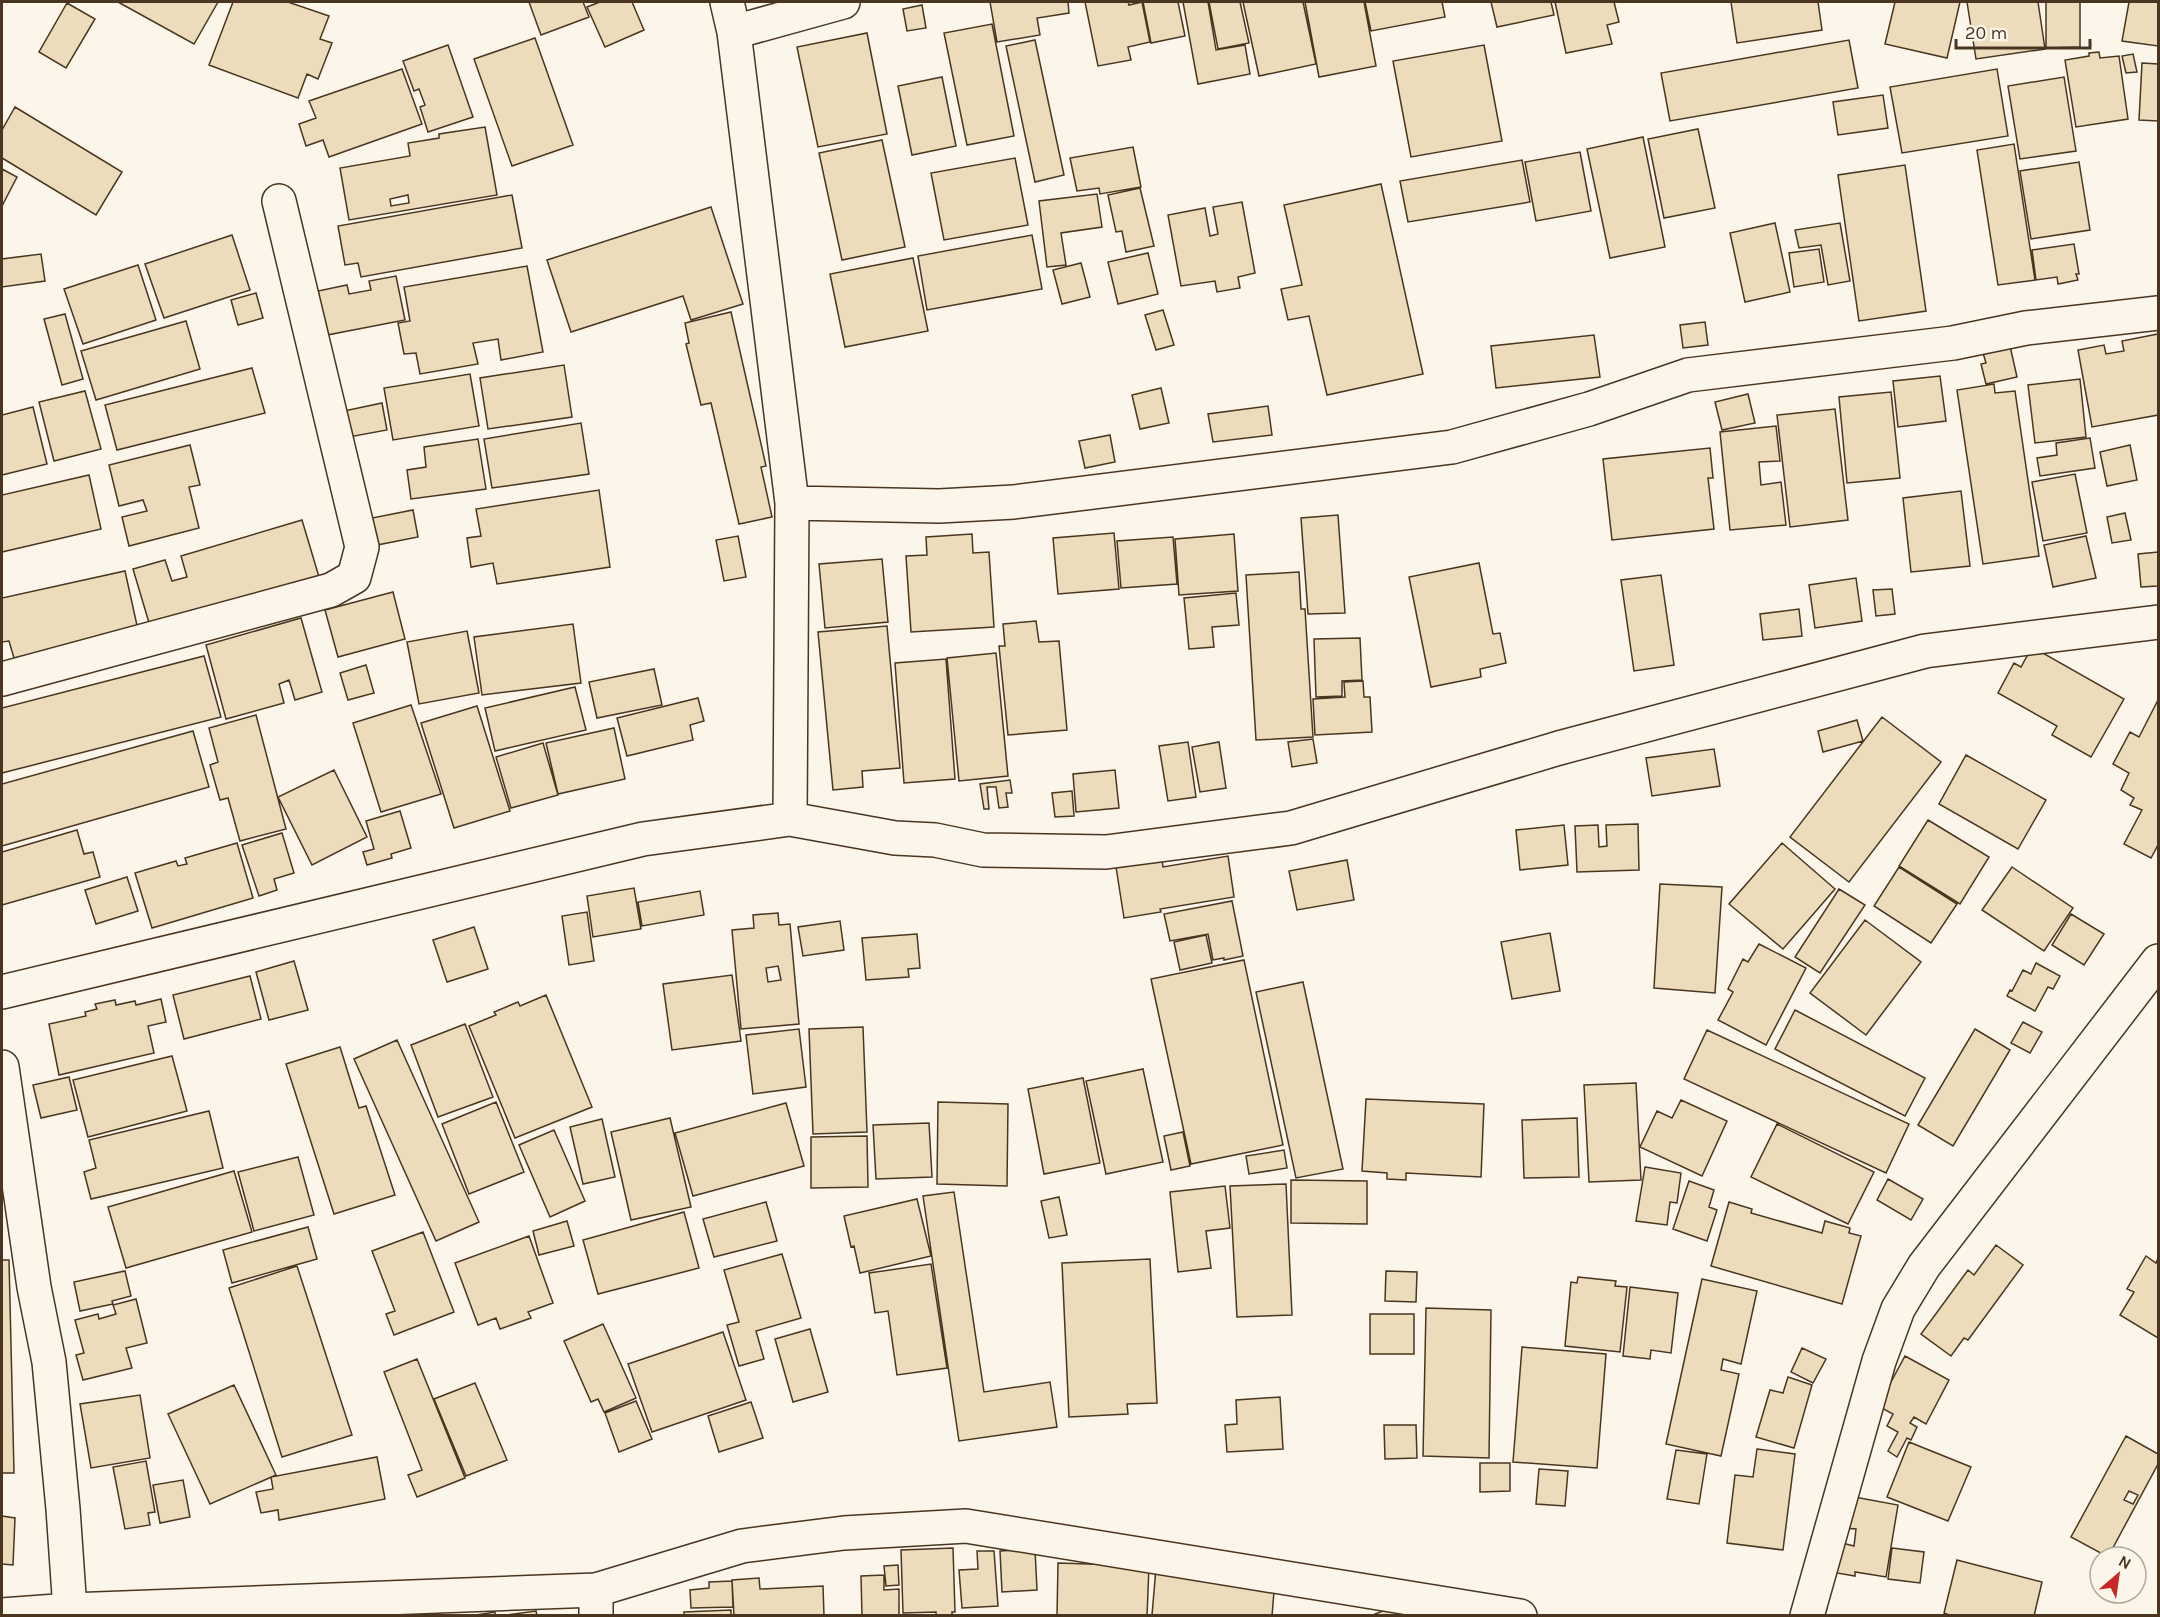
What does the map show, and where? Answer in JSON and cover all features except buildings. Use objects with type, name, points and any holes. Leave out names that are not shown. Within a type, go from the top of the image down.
[{"type":"street","points":[[790,819],[792,503],[731,17],[843,2]]},
{"type":"street","points":[[2,679],[331,590],[354,578],[362,547],[279,201]]},
{"type":"street","points":[[792,503],[939,506],[1014,502],[1452,447],[1589,409],[1688,375],[1953,343],[2026,328],[2158,313]]},
{"type":"street","points":[[2,992],[643,839],[790,819],[895,838],[935,840],[983,850],[1106,852],[1291,828],[1559,748],[1925,651],[2158,622]]},
{"type":"street","points":[[1807,1616],[1879,1361],[1898,1309],[1924,1266],[2158,962]]},
{"type":"street","points":[[2,1067],[34,1287],[48,1362],[63,1509],[70,1610]]},
{"type":"street","points":[[2,1616],[70,1610],[596,1603],[742,1546],[844,1533],[966,1526],[1520,1616]]}]
